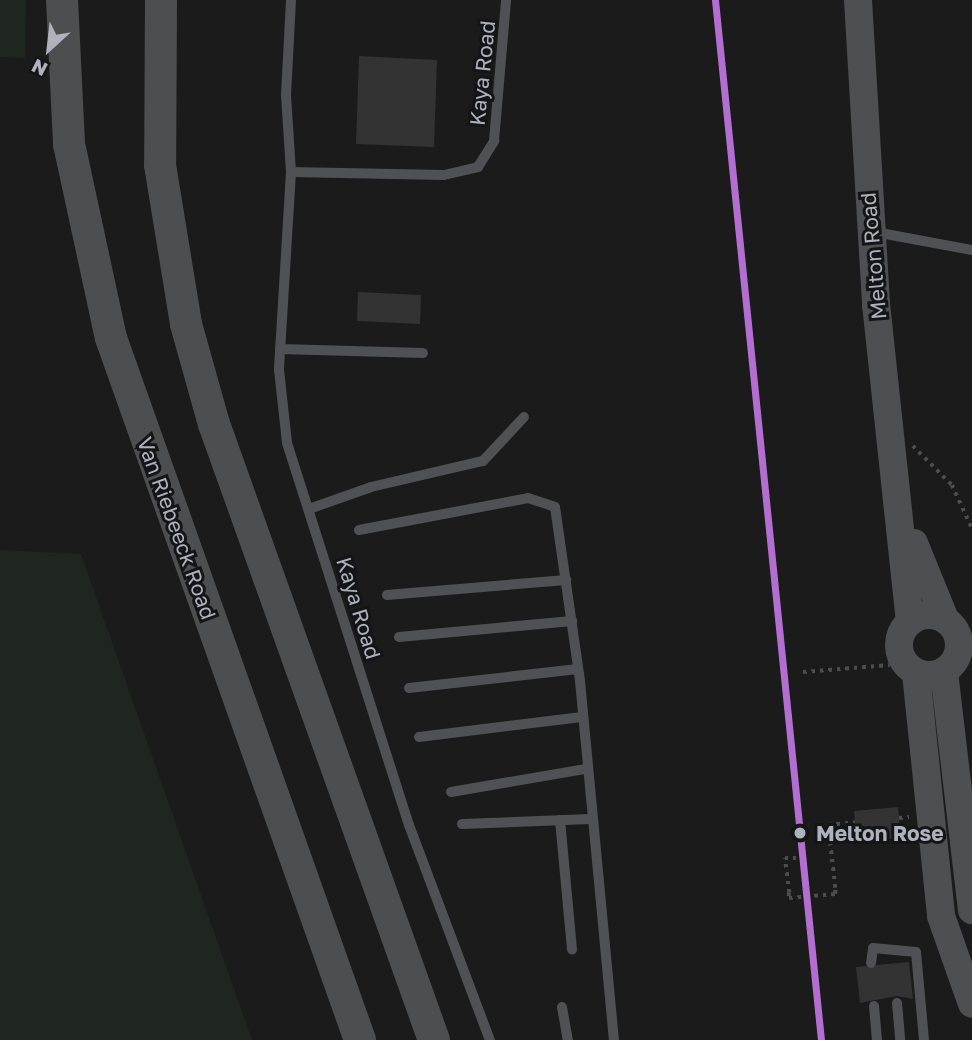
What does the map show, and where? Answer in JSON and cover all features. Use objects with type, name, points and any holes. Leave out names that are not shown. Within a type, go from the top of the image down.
[{"type":"main road","name":"Van Riebeeck Road","points":[[62,0],[69,144],[111,338],[360,1040]]},
{"type":"main road","points":[[161,0],[160,166],[186,324],[214,424],[435,1040]]},
{"type":"street","name":"Melton Road","points":[[858,0],[871,232],[910,621]]},
{"type":"street","name":"Melton Road","points":[[901,511],[945,619]]},
{"type":"street","points":[[917,670],[960,646],[945,619],[927,615],[910,621],[899,647],[917,670],[972,910]]},
{"type":"street","points":[[917,670],[941,916],[972,1004]]},
{"type":"lane","name":"Kaya Road","points":[[291,0],[286,69],[291,172],[280,349],[287,443],[409,825],[490,1040]]},
{"type":"lane","name":"Kaya Road","points":[[291,172],[444,175],[478,167],[494,141],[506,0]]},
{"type":"lane","points":[[871,232],[972,250]]},
{"type":"lane","points":[[280,349],[423,353]]},
{"type":"lane","points":[[309,509],[371,487],[483,461],[524,417]]},
{"type":"lane","points":[[359,530],[543,500],[555,507],[578,669],[590,819],[614,1040]]},
{"type":"lane","points":[[387,595],[566,580]]},
{"type":"lane","points":[[399,637],[572,621]]},
{"type":"lane","points":[[409,688],[578,669]]},
{"type":"lane","points":[[419,737],[582,717]]},
{"type":"lane","points":[[451,792],[586,769]]},
{"type":"lane","points":[[462,824],[590,819]]},
{"type":"lane","points":[[560,820],[572,949]]},
{"type":"lane","points":[[871,963],[873,948],[912,948],[919,957],[924,1040]]},
{"type":"lane","points":[[892,948],[893,961]]},
{"type":"lane","points":[[897,1003],[900,1040]]},
{"type":"lane","points":[[874,1006],[877,1040]]},
{"type":"lane","points":[[562,1007],[568,1040]]},
{"type":"path","points":[[906,442],[938,465],[972,528]]},
{"type":"path","points":[[803,672],[917,670]]},
{"type":"path","points":[[819,825],[855,822]]},
{"type":"path","points":[[796,858],[785,858],[789,898],[835,894],[828,825]]},
{"type":"shaded area","points":[[0,0],[26,0],[25,58],[0,57]]},
{"type":"shaded area","points":[[0,550],[81,554],[252,1040],[0,1040]]},
{"type":"building","points":[[359,56],[437,60],[434,147],[356,144]]},
{"type":"building","points":[[358,292],[421,295],[420,324],[357,321]]},
{"type":"building","points":[[898,807],[901,838],[857,842],[854,811]]},
{"type":"building","points":[[909,962],[913,999],[897,996],[860,1003],[856,967]]},
{"type":"railway","points":[[715,0],[821,1040]]},
{"type":"transit line","points":[[715,0],[821,1040]]},
{"type":"place","name":"Melton Rose","points":[[800,833]]}]
